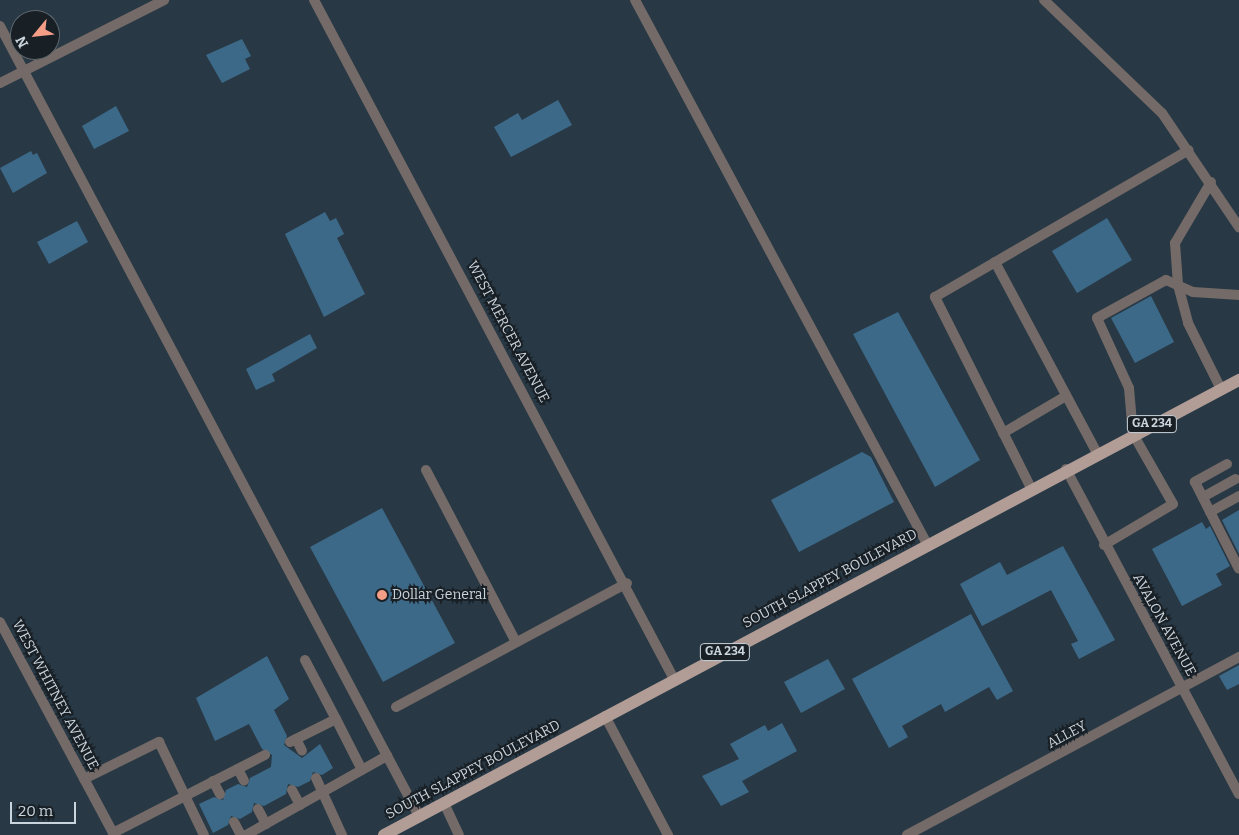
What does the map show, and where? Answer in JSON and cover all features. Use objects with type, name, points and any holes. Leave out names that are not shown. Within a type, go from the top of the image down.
[{"type":"main road","name":"SOUTH SLAPPEY BOULEVARD","points":[[384,835],[1066,469],[1239,380]]},
{"type":"street","points":[[0,83],[164,0]]},
{"type":"street","name":"WEST MERCER AVENUE","points":[[314,0],[627,583],[674,679]]},
{"type":"street","points":[[635,0],[927,544]]},
{"type":"street","points":[[1044,0],[1162,113],[1211,182],[1239,227]]},
{"type":"street","points":[[0,26],[419,816]]},
{"type":"street","points":[[1031,488],[935,297],[1189,150]]},
{"type":"street","points":[[1211,182],[1175,243],[1178,285],[1188,323],[1221,389]]},
{"type":"street","points":[[995,262],[1097,453]]},
{"type":"street","points":[[1104,545],[1173,504],[1132,434],[1129,388],[1097,318],[1166,280],[1193,292],[1239,295]]},
{"type":"street","points":[[1003,433],[1066,396]]},
{"type":"street","points":[[1228,464],[1195,482],[1239,569]]},
{"type":"street","name":"AVALON AVENUE","points":[[1066,469],[1104,545],[1239,794]]},
{"type":"street","points":[[426,470],[516,642]]},
{"type":"street","points":[[1203,497],[1236,479]]},
{"type":"street","points":[[1210,512],[1239,496]]},
{"type":"street","points":[[396,707],[627,583]]},
{"type":"street","name":"WEST WHITNEY AVENUE","points":[[0,622],[113,834]]},
{"type":"street","name":"ALLEY","points":[[907,835],[1183,689],[1239,657]]},
{"type":"street","points":[[305,660],[362,770]]},
{"type":"street","points":[[605,716],[668,835]]},
{"type":"street","points":[[302,751],[293,741],[336,719]]},
{"type":"street","points":[[84,779],[159,742],[204,835]]},
{"type":"street","points":[[113,834],[265,755]]},
{"type":"street","points":[[246,835],[387,756]]},
{"type":"street","points":[[238,769],[244,781]]},
{"type":"street","points":[[316,778],[342,835]]},
{"type":"street","points":[[213,781],[220,794]]},
{"type":"street","points":[[292,790],[300,805]]},
{"type":"street","points":[[444,803],[459,835]]},
{"type":"street","points":[[258,809],[266,824]]},
{"type":"street","points":[[234,822],[241,835]]},
{"type":"building","points":[[242,39],[251,56],[245,59],[250,69],[222,83],[206,55]]},
{"type":"building","points":[[558,100],[572,125],[511,157],[494,127],[518,113],[522,120]]},
{"type":"building","points":[[116,106],[129,131],[94,149],[82,126]]},
{"type":"building","points":[[31,151],[33,155],[37,153],[47,173],[13,193],[0,168]]},
{"type":"building","points":[[325,212],[330,221],[336,218],[344,234],[337,238],[365,294],[324,317],[285,234]]},
{"type":"building","points":[[1107,218],[1132,260],[1077,293],[1052,251]]},
{"type":"building","points":[[77,221],[88,242],[49,264],[37,242]]},
{"type":"building","points":[[1151,296],[1174,342],[1135,363],[1111,318]]},
{"type":"building","points":[[898,312],[980,460],[935,487],[853,334]]},
{"type":"building","points":[[310,334],[317,348],[272,374],[275,381],[256,390],[246,369]]},
{"type":"building","points":[[862,452],[871,457],[894,502],[799,552],[771,500]]},
{"type":"building","name":"Dollar General","points":[[382,508],[455,643],[383,682],[310,547]]},
{"type":"building","points":[[1239,510],[1239,554],[1222,520]]},
{"type":"building","points":[[1202,522],[1206,529],[1210,526],[1230,566],[1216,574],[1222,585],[1182,606],[1152,549]]},
{"type":"building","points":[[1063,546],[1115,640],[1079,659],[1071,644],[1078,641],[1051,590],[982,626],[960,584],[1000,562],[1007,575]]},
{"type":"building","points":[[971,614],[1013,691],[997,700],[989,687],[945,712],[941,704],[902,726],[908,737],[889,748],[852,679]]},
{"type":"building","points":[[267,656],[289,699],[274,710],[287,736],[284,745],[302,758],[320,744],[333,768],[322,775],[313,772],[310,781],[298,787],[288,784],[286,794],[264,806],[254,803],[252,812],[240,819],[231,816],[228,825],[213,833],[199,804],[214,797],[223,800],[226,790],[238,784],[247,787],[250,778],[271,767],[272,755],[262,749],[249,724],[215,741],[196,698]]},
{"type":"building","points":[[828,659],[845,689],[801,713],[784,682]]},
{"type":"building","points":[[1239,665],[1239,684],[1227,690],[1219,676]]},
{"type":"building","points":[[782,723],[797,751],[742,781],[749,792],[721,806],[702,776],[739,759],[730,744],[765,725],[768,731]]},
{"type":"place","name":"Dollar General","points":[[382,595]]}]
